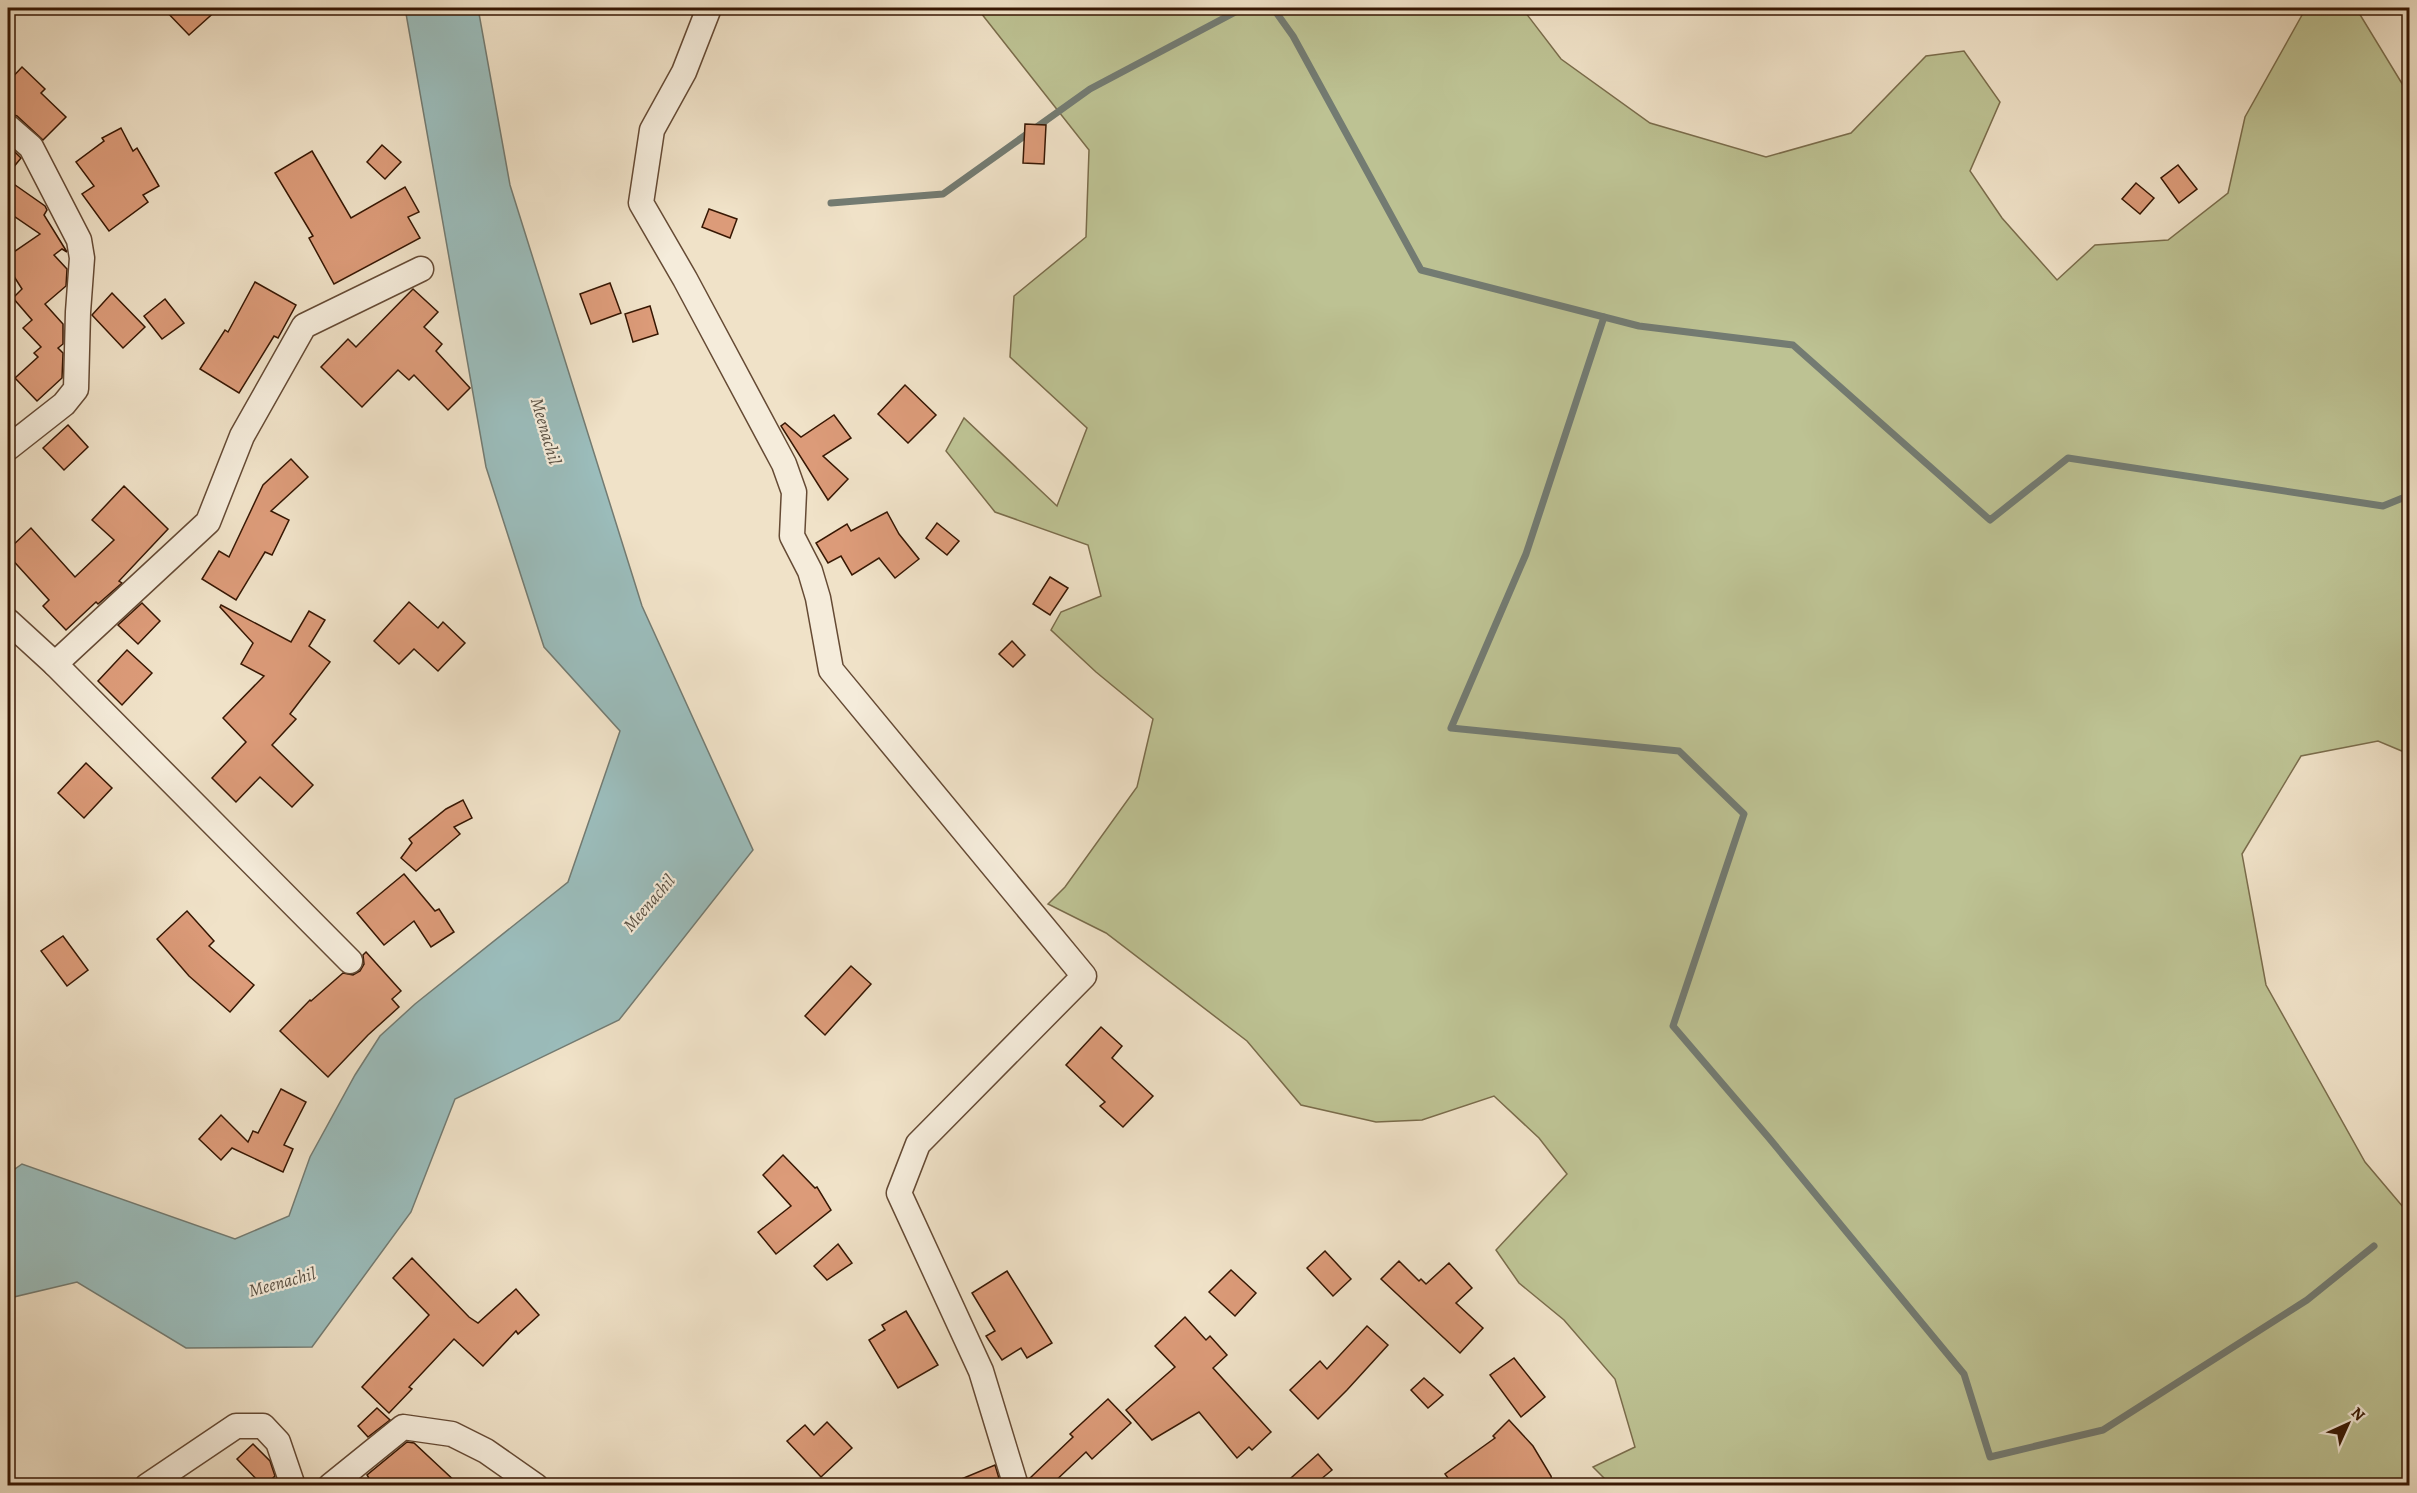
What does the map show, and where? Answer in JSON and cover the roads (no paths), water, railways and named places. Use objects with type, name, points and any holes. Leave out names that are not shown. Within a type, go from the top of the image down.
[{"type":"street","points":[[709,8],[684,72],[652,130],[641,203],[685,279],[784,464],[794,492],[792,536],[810,571],[818,598],[831,670],[1084,976],[918,1144],[899,1193],[981,1371],[1016,1485]]},
{"type":"street","points":[[8,127],[31,147],[79,240],[82,258],[76,388],[64,404],[8,448]]},
{"type":"street","points":[[56,664],[208,522],[242,436],[303,326],[421,269]]},
{"type":"street","points":[[8,621],[56,664],[350,961]]},
{"type":"street","points":[[147,1485],[236,1426],[263,1426],[278,1442],[293,1485]]},
{"type":"street","points":[[330,1485],[403,1427],[452,1434],[486,1451],[536,1485]]},
{"type":"water","name":"Meenachil","points":[[405,8],[478,8],[510,185],[642,606],[753,850],[619,1020],[455,1099],[411,1212],[312,1347],[186,1348],[77,1282],[14,1297],[8,1314],[8,1174],[22,1164],[235,1239],[289,1216],[310,1157],[355,1075],[380,1036],[415,1004],[568,882],[620,731],[544,647],[486,467]]},
{"type":"waterway","points":[[831,203],[943,194],[1090,89],[1243,8]]},
{"type":"waterway","points":[[1273,8],[1293,36],[1421,270],[1639,326],[1793,345],[1990,520],[2068,458],[2383,506],[2410,495]]},
{"type":"waterway","points":[[1604,317],[1526,554],[1451,728],[1679,751],[1744,814],[1673,1026],[1964,1374],[1990,1457],[2103,1430],[2307,1300],[2374,1246]]}]
